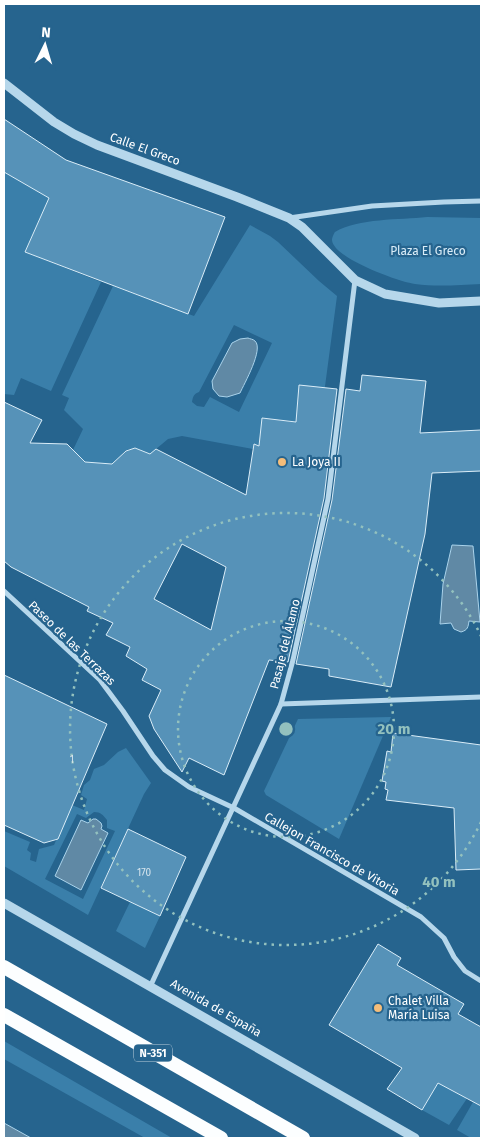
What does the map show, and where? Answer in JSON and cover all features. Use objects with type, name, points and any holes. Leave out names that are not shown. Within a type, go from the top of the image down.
[{"type":"highway","name":"N-351","points":[[4,967],[303,1138]]},
{"type":"highway","points":[[4,1015],[221,1138]]},
{"type":"street","name":"Calle El Greco","points":[[4,83],[54,122],[97,145],[238,197],[289,218],[302,227],[355,280],[385,294],[439,303],[481,301]]},
{"type":"street","points":[[289,218],[372,206],[481,201]]},
{"type":"street","name":"Pasaje del Álamo","points":[[150,988],[281,704],[293,660],[328,499],[355,280]]},
{"type":"street","name":"Paseo de las Terrazas","points":[[4,591],[100,680],[152,756],[165,770],[189,787],[234,808]]},
{"type":"street","points":[[281,704],[481,697]]},
{"type":"street","name":"Callejon Francisco de Vitoria","points":[[234,808],[421,917],[444,938],[454,957],[466,971],[481,981]]},
{"type":"street","name":"Avenida de España","points":[[4,903],[414,1138]]},
{"type":"green space","points":[[4,172],[49,198],[25,252],[101,282],[51,391],[21,378],[14,395],[4,394]]},
{"type":"green space","name":"Plaza El Greco","points":[[427,217],[481,218],[481,284],[448,286],[407,282],[382,274],[354,261],[335,247],[332,240],[335,232],[355,224],[379,220]]},
{"type":"green space","points":[[250,225],[278,242],[337,296],[320,424],[263,418],[259,446],[254,444],[253,449],[182,436],[168,439],[150,454],[134,449],[126,450],[117,464],[80,462],[81,458],[73,450],[83,429],[64,410],[69,398],[62,395],[113,286],[194,316]],"holes":[[[234,325],[272,343],[239,412],[210,397],[204,407],[197,406],[192,402]]]},
{"type":"green space","points":[[391,717],[339,839],[266,795],[264,791],[298,719]]},
{"type":"green space","points":[[126,748],[151,783],[144,794],[88,915],[4,866],[4,831],[30,842],[27,850],[31,853],[30,860],[36,862],[39,849],[54,845],[72,805],[84,810],[87,799],[81,795],[84,785],[90,780],[94,769],[104,765],[118,752]],"holes":[[[96,812],[102,814],[107,820],[107,828],[115,831],[83,899],[45,879],[77,814],[86,818]]]},
{"type":"green space","points":[[130,902],[160,916],[145,948],[116,931]]},
{"type":"green space","points":[[4,1041],[172,1138],[145,1138],[4,1059]]},
{"type":"green space","points":[[439,1081],[468,1097],[449,1125],[422,1110]]},
{"type":"green space","points":[[473,1102],[481,1106],[481,1138],[471,1138],[457,1130]]},
{"type":"shaded area","points":[[248,338],[255,341],[257,351],[240,393],[227,397],[219,396],[213,389],[212,381],[232,343]]},
{"type":"shaded area","points":[[452,545],[473,546],[480,622],[469,621],[467,628],[461,632],[454,629],[451,623],[440,624],[443,584]]},
{"type":"shaded area","points":[[93,819],[101,823],[101,829],[108,833],[81,890],[55,876],[81,820],[88,823]]},
{"type":"shaded area","points":[[4,1123],[31,1138],[4,1138]]},
{"type":"building","points":[[4,119],[66,160],[225,217],[188,314],[25,252],[49,198],[4,172]]},
{"type":"building","points":[[362,375],[426,381],[420,433],[481,430],[481,471],[432,473],[425,534],[391,687],[329,676],[329,669],[296,664],[332,500],[346,389],[360,391]]},
{"type":"building","points":[[299,385],[337,389],[324,498],[288,662],[269,660],[224,775],[189,758],[182,772],[154,729],[149,716],[161,690],[142,680],[147,669],[126,656],[130,647],[106,635],[113,623],[87,611],[89,607],[11,567],[4,561],[4,402],[42,420],[30,443],[67,444],[85,462],[112,464],[126,451],[135,448],[150,454],[156,449],[246,495],[254,444],[259,446],[262,418],[296,422]],"holes":[[[182,544],[226,567],[211,630],[154,599]]]},
{"type":"building","points":[[4,675],[107,724],[58,839],[44,843],[4,825]]},
{"type":"building","points":[[393,733],[481,745],[481,869],[456,870],[454,808],[386,800],[388,790],[385,789],[386,782],[382,781],[387,751],[391,752]]},
{"type":"building","points":[[128,829],[186,857],[160,916],[101,888]]},
{"type":"building","points":[[378,944],[401,958],[397,965],[464,1004],[458,1014],[481,1027],[481,1106],[438,1083],[422,1110],[387,1089],[402,1068],[329,1025]]},
{"type":"place","name":"La Joya II","points":[[282,462]]},
{"type":"place","name":"Chalet Villa María Luisa","points":[[378,1008]]}]
